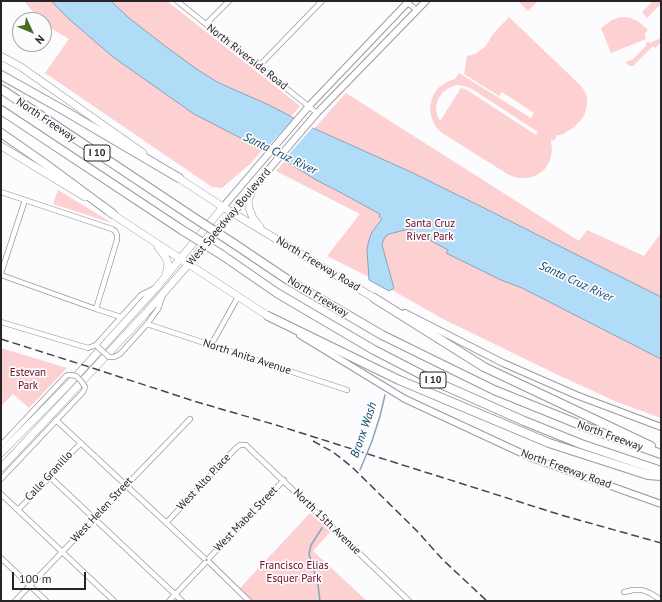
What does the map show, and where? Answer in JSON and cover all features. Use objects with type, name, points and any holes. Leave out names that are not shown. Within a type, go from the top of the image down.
[{"type":"highway","points":[[1,75],[179,178]]},
{"type":"highway","name":"North Freeway","points":[[1,90],[288,280],[382,335],[494,390],[588,428],[661,454]]},
{"type":"highway","name":"North Freeway","points":[[1,110],[222,255],[277,293],[374,350],[434,381],[524,421],[567,438],[661,471]]},
{"type":"highway","points":[[1,133],[114,214]]},
{"type":"highway","points":[[374,298],[484,367],[661,451]]},
{"type":"highway","points":[[268,316],[399,380],[549,443],[648,475],[661,476]]},
{"type":"main road","name":"West Speedway Boulevard","points":[[1,452],[69,384],[156,288],[302,114],[407,1]]},
{"type":"main road","name":"West Speedway Boulevard","points":[[1,468],[163,294],[312,119],[426,1]]},
{"type":"main road","name":"North Freeway Road","points":[[1,56],[21,67],[223,208],[374,298],[503,363],[576,395],[661,427]]},
{"type":"main road","name":"North Freeway Road","points":[[1,146],[114,214],[268,316],[405,399],[532,458],[661,504]]},
{"type":"main road","points":[[252,191],[248,201],[248,208],[253,218],[264,232]]},
{"type":"main road","points":[[153,241],[165,256],[168,263],[165,277]]},
{"type":"street","name":"North Riverside Road","points":[[177,1],[318,113]]},
{"type":"street","points":[[206,24],[229,1]]},
{"type":"street","points":[[259,66],[322,1]]},
{"type":"street","points":[[407,1],[417,10]]},
{"type":"street","points":[[1,192],[115,231],[117,240],[96,309]]},
{"type":"street","points":[[25,200],[1,274],[121,317]]},
{"type":"street","points":[[1,322],[88,348],[97,346],[141,295],[156,288]]},
{"type":"street","points":[[97,346],[109,357],[116,357],[120,354],[147,324],[158,309],[163,294]]},
{"type":"street","points":[[211,345],[238,297]]},
{"type":"street","name":"North Anita Avenue","points":[[147,324],[346,390]]},
{"type":"street","points":[[1,445],[68,374],[76,376],[81,381],[85,387],[83,392],[1,479]]},
{"type":"street","name":"West Helen Street","points":[[16,601],[126,484],[190,419]]},
{"type":"street","points":[[56,420],[167,522],[249,601]]},
{"type":"street","name":"Calle Granillo","points":[[18,510],[50,477],[53,471],[81,443]]},
{"type":"street","name":"West Alto Place","points":[[167,522],[236,449],[240,445],[243,445]]},
{"type":"street","name":"North 15th Avenue","points":[[243,445],[248,447],[284,480],[409,601]]},
{"type":"street","points":[[50,477],[182,601]]},
{"type":"street","name":"West Mabel Street","points":[[169,601],[284,480]]},
{"type":"street","points":[[1,494],[114,601]]},
{"type":"street","points":[[1,558],[46,601]]},
{"type":"street","points":[[624,592],[642,590],[661,600]]},
{"type":"green space","points":[[24,1],[167,1],[300,106],[251,163],[222,188],[212,187],[45,73],[69,39],[52,29],[52,12],[33,12]]},
{"type":"green space","points":[[518,1],[538,1],[528,11]]},
{"type":"green space","points":[[653,1],[661,1],[661,4],[647,18],[642,12]]},
{"type":"green space","points":[[509,17],[579,84],[587,97],[587,105],[582,119],[573,128],[562,135],[557,135],[554,141],[551,139],[552,151],[550,160],[545,169],[537,175],[528,178],[518,178],[509,175],[442,133],[435,126],[431,116],[430,106],[433,96],[438,88],[455,79],[459,73],[531,118],[534,113],[502,92],[499,96],[464,74],[467,56],[475,54],[485,47],[492,35]],"holes":[[[456,85],[472,89],[538,132],[536,135],[467,90],[461,88],[440,121],[437,115],[436,107],[438,99],[443,92],[449,88]]]},
{"type":"green space","points":[[620,17],[627,17],[639,22],[648,30],[645,35],[646,39],[611,53],[601,28],[612,20]]},
{"type":"green space","points":[[661,38],[661,42],[655,48],[653,46],[633,66],[630,66],[625,62],[633,59],[646,46],[646,43],[650,43]]},
{"type":"green space","name":"Santa Cruz River Park","points":[[346,93],[579,241],[587,230],[644,256],[661,233],[661,418],[617,402],[556,374],[443,319],[369,277],[327,256],[360,214],[276,171]]},
{"type":"green space","points":[[58,190],[112,223],[53,204]]},
{"type":"green space","name":"Estevan Park","points":[[1,348],[67,368],[29,408],[13,394],[1,406]]},
{"type":"green space","name":"Francisco Elias Esquer Park","points":[[310,513],[330,532],[313,551],[367,601],[253,601],[240,588]]},
{"type":"water","name":"Santa Cruz River","points":[[51,1],[111,1],[129,18],[165,46],[219,83],[269,105],[313,128],[411,172],[661,297],[661,359],[522,288],[501,280],[446,253],[448,250],[409,229],[389,234],[383,241],[382,245],[394,288],[389,291],[369,280],[367,249],[372,232],[382,219],[379,217],[380,214],[318,181],[287,162],[194,114],[113,57],[69,19]]},
{"type":"pier","points":[[295,117],[314,126],[282,162],[263,152]]},
{"type":"waterway","name":"Bronx Wash","points":[[360,470],[372,441],[385,395]]},
{"type":"waterway","name":"Bronx Wash","points":[[320,601],[318,585],[309,554],[311,545],[322,528]]},
{"type":"railway","points":[[1,339],[197,402],[276,425],[561,515],[661,543]]},
{"type":"railway","points":[[313,441],[333,452],[352,467],[418,532],[443,560],[487,601]]}]
